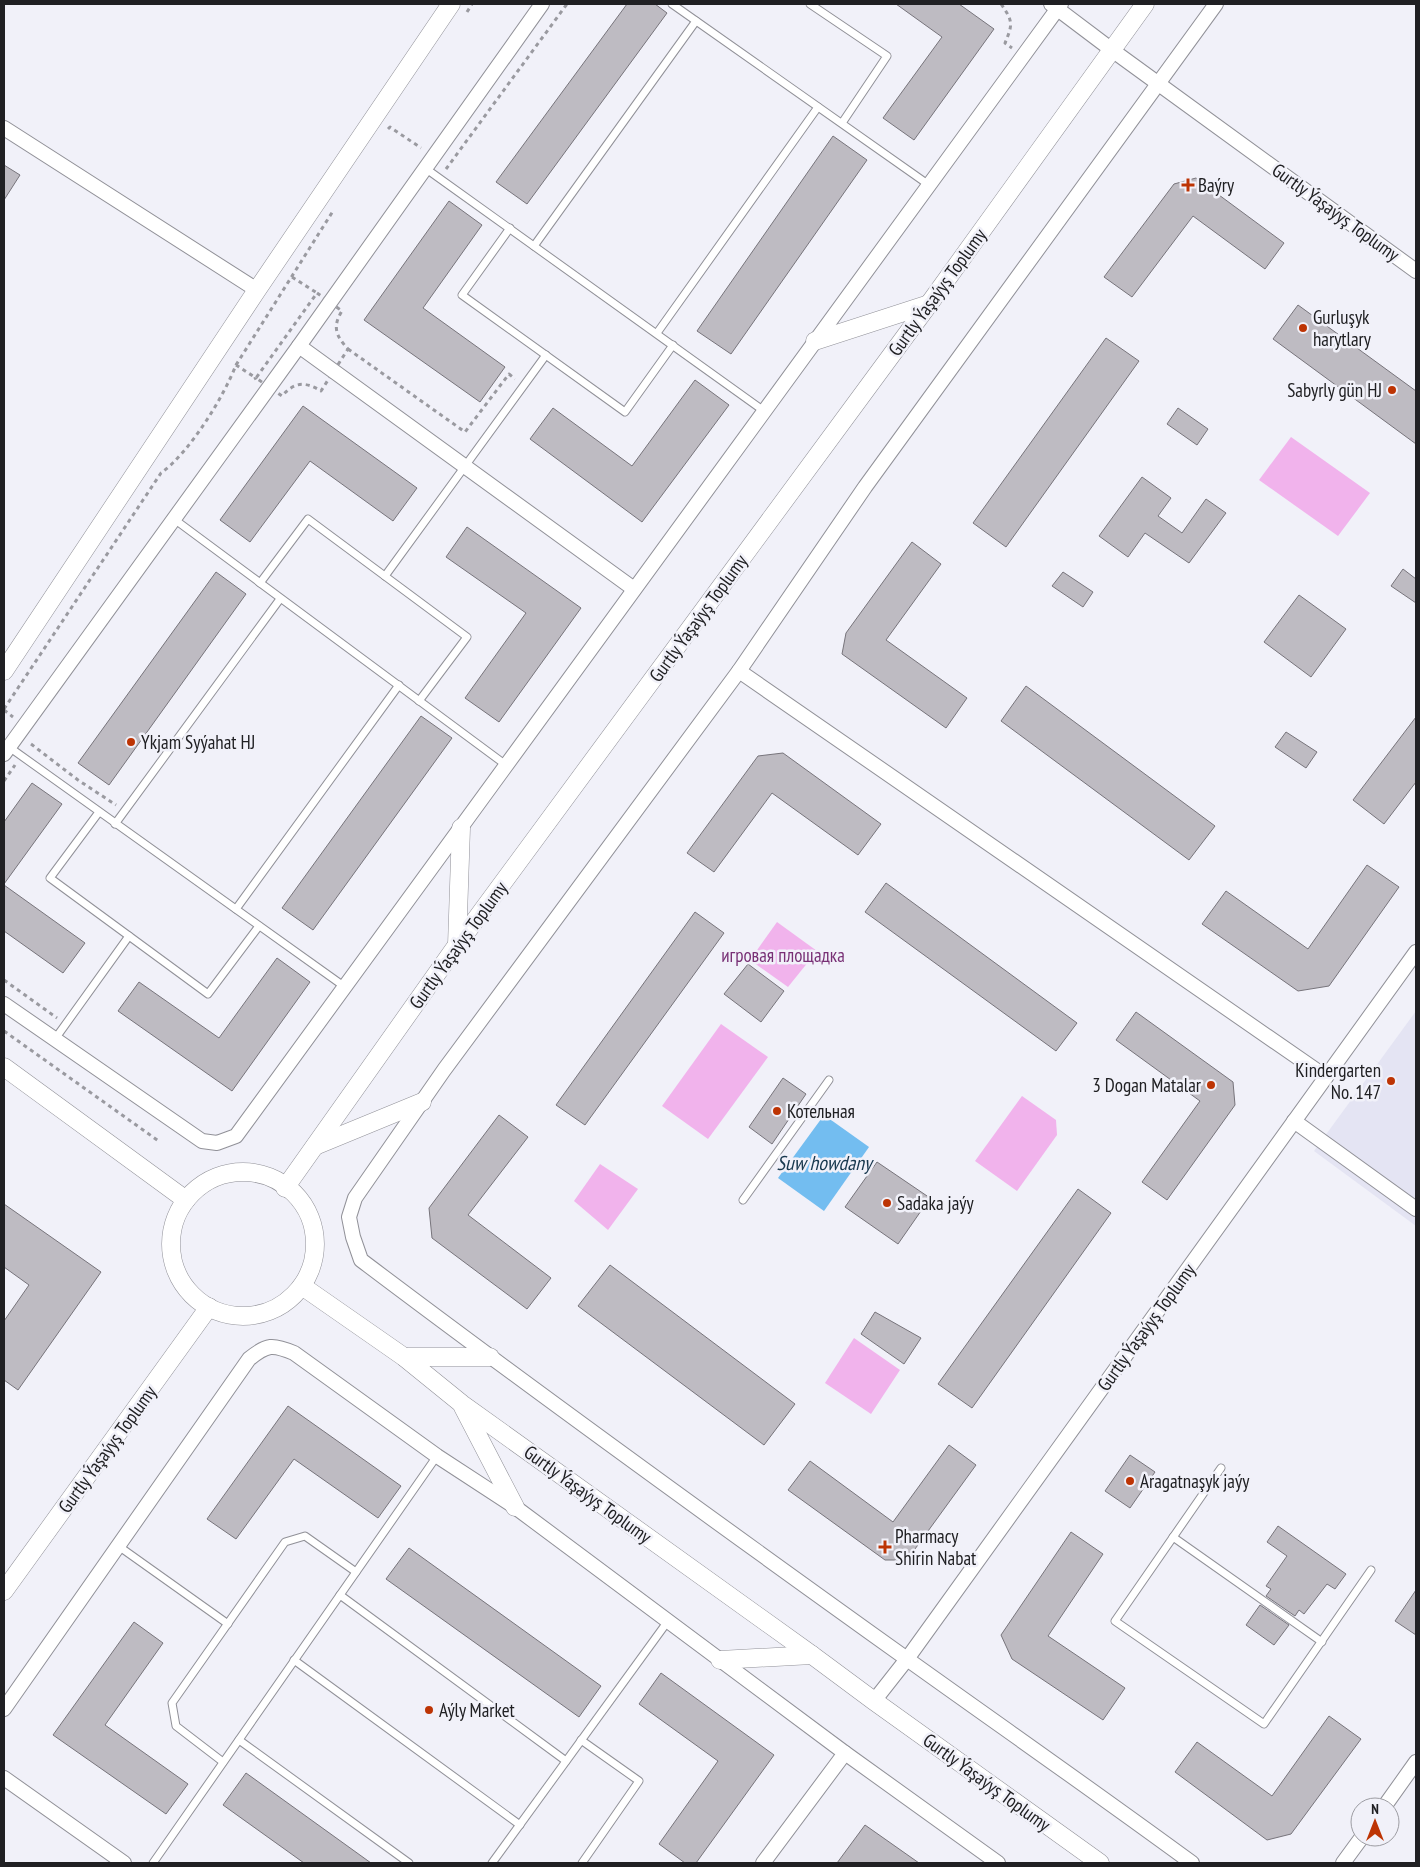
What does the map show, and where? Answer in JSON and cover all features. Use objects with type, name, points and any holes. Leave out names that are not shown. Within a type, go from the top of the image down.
[{"type":"street","points":[[5,668],[257,290],[451,4]]},
{"type":"street","points":[[6,750],[299,346],[542,4]]},
{"type":"street","name":"Gurtly Ýaşaýyş Toplumy","points":[[286,1188],[457,945],[929,304],[1145,4]]},
{"type":"street","points":[[1192,1863],[1099,1794],[907,1659],[490,1357],[361,1260],[353,1237],[349,1217],[355,1198],[450,1062],[739,671],[865,487],[1216,4]]},
{"type":"street","points":[[4,1004],[202,1141],[217,1143],[236,1136],[1023,55],[1056,5],[1112,50]]},
{"type":"street","name":"Gurtly Ýaşaýyş Toplumy","points":[[1112,50],[1416,271]]},
{"type":"street","points":[[4,128],[257,290]]},
{"type":"street","points":[[815,341],[929,304]]},
{"type":"street","points":[[299,346],[634,590]]},
{"type":"street","points":[[739,671],[1326,1077]]},
{"type":"street","points":[[457,945],[461,828]]},
{"type":"street","name":"Gurtly Ýaşaýyş Toplumy","points":[[874,1702],[907,1659],[1416,952]]},
{"type":"street","points":[[4,1067],[186,1200]]},
{"type":"street","points":[[314,1146],[422,1102]]},
{"type":"street","points":[[1294,1121],[1416,1210]]},
{"type":"street","points":[[236,1172],[265,1175],[278,1181],[286,1188],[299,1199],[307,1210],[315,1235],[313,1262],[302,1286],[284,1304],[260,1314],[234,1315],[210,1307],[198,1300],[188,1290],[174,1265],[171,1238],[179,1211],[186,1200],[208,1181],[236,1172]]},
{"type":"street","name":"Gurtly Ýaşaýyş Toplumy","points":[[302,1286],[404,1357],[462,1404],[1100,1863]]},
{"type":"street","name":"Gurtly Ýaşaýyş Toplumy","points":[[4,1591],[210,1307]]},
{"type":"street","points":[[4,1709],[249,1359],[262,1348],[277,1346],[294,1353],[437,1456],[515,1507],[845,1753],[998,1863]]},
{"type":"street","points":[[404,1357],[490,1357]]},
{"type":"street","points":[[462,1404],[515,1507]]},
{"type":"street","points":[[720,1660],[812,1655]]},
{"type":"street","points":[[763,1863],[845,1753]]},
{"type":"street","points":[[1391,1797],[1416,1762]]},
{"type":"street","points":[[4,1778],[124,1863]]},
{"type":"street","points":[[1343,1863],[1355,1847]]},
{"type":"lane","points":[[675,4],[696,21],[928,185]]},
{"type":"lane","points":[[810,4],[887,56],[842,124]]},
{"type":"lane","points":[[534,246],[696,21]]},
{"type":"lane","points":[[657,333],[818,107]]},
{"type":"lane","points":[[425,168],[764,411]]},
{"type":"lane","points":[[510,228],[462,295],[625,412],[673,345]]},
{"type":"lane","points":[[385,576],[546,355]]},
{"type":"lane","points":[[174,519],[506,765]]},
{"type":"lane","points":[[260,583],[308,519],[467,636],[419,701]]},
{"type":"lane","points":[[115,824],[280,599]]},
{"type":"lane","points":[[236,910],[399,686]]},
{"type":"lane","points":[[6,750],[99,812],[345,987]]},
{"type":"lane","points":[[99,812],[50,878],[208,994],[258,926]]},
{"type":"lane","points":[[54,1039],[129,936]]},
{"type":"lane","points":[[743,1200],[829,1080]]},
{"type":"lane","points":[[152,1863],[437,1456]]},
{"type":"lane","points":[[1221,1468],[1115,1621],[1264,1724],[1371,1570]]},
{"type":"lane","points":[[223,1762],[176,1726],[172,1703],[285,1542],[305,1536],[356,1572]]},
{"type":"lane","points":[[1173,1537],[1322,1642]]},
{"type":"lane","points":[[117,1545],[228,1624]]},
{"type":"lane","points":[[340,1596],[566,1761]]},
{"type":"lane","points":[[492,1863],[668,1621]]},
{"type":"lane","points":[[294,1660],[520,1825]]},
{"type":"lane","points":[[239,1740],[409,1863]]},
{"type":"lane","points":[[581,1740],[640,1781],[582,1863]]},
{"type":"path","points":[[445,170],[567,4]]},
{"type":"path","points":[[1001,4],[1011,18],[1012,28],[1005,43],[1023,55]]},
{"type":"path","points":[[385,134],[390,127],[421,148]]},
{"type":"path","points":[[19,710],[14,718],[4,710],[161,473],[172,466],[226,390],[236,365],[334,209]]},
{"type":"path","points":[[342,311],[348,303]]},
{"type":"path","points":[[348,349],[465,432],[509,374],[524,386]]},
{"type":"path","points":[[236,365],[256,378],[250,386]]},
{"type":"path","points":[[31,744],[78,780],[125,810]]},
{"type":"path","points":[[4,980],[65,1024]]},
{"type":"path","points":[[4,1031],[160,1142]]},
{"type":"shaded area","name":"Kindergarten No. 147","points":[[1416,1011],[1416,1226],[1314,1151]]},
{"type":"green space","points":[[1291,437],[1370,493],[1338,536],[1259,480]]},
{"type":"green space","name":"игровая площадка","points":[[777,922],[817,951],[788,987],[750,960]]},
{"type":"green space","points":[[721,1024],[768,1057],[708,1139],[662,1106]]},
{"type":"green space","points":[[1022,1096],[1056,1120],[1057,1135],[1017,1191],[975,1161]]},
{"type":"green space","points":[[600,1164],[638,1189],[608,1230],[574,1201]]},
{"type":"green space","points":[[854,1338],[900,1370],[871,1414],[825,1383]]},
{"type":"water","name":"Suw howdany","points":[[824,1115],[869,1147],[824,1211],[778,1178]]},
{"type":"building","points":[[627,4],[655,4],[667,13],[527,204],[496,182]]},
{"type":"building","points":[[896,4],[959,4],[994,29],[914,140],[883,118],[942,37]]},
{"type":"building","points":[[833,136],[867,160],[731,354],[697,331]]},
{"type":"building","points":[[4,165],[20,175],[4,200]]},
{"type":"building","points":[[1196,178],[1284,243],[1265,269],[1193,216],[1132,297],[1104,277],[1174,184]]},
{"type":"building","points":[[449,201],[482,225],[423,308],[505,367],[480,402],[364,320]]},
{"type":"building","points":[[1298,305],[1416,391],[1416,444],[1273,339]]},
{"type":"building","points":[[1106,338],[1139,361],[1006,547],[973,523]]},
{"type":"building","points":[[695,380],[729,405],[642,522],[530,439],[553,408],[632,466]]},
{"type":"building","points":[[303,406],[417,488],[393,521],[310,461],[250,542],[220,520]]},
{"type":"building","points":[[1178,408],[1208,429],[1197,445],[1167,424]]},
{"type":"building","points":[[1142,477],[1171,498],[1158,516],[1182,533],[1206,499],[1226,513],[1189,563],[1145,533],[1128,557],[1099,536]]},
{"type":"building","points":[[467,527],[581,608],[499,722],[465,698],[526,613],[446,557]]},
{"type":"building","points":[[912,542],[941,564],[886,640],[967,698],[946,728],[842,654],[846,633]]},
{"type":"building","points":[[1403,569],[1416,579],[1416,603],[1391,586]]},
{"type":"building","points":[[216,572],[246,594],[109,785],[78,763]]},
{"type":"building","points":[[1063,572],[1093,592],[1083,607],[1052,586]]},
{"type":"building","points":[[1299,595],[1346,629],[1311,677],[1264,642]]},
{"type":"building","points":[[1026,686],[1215,826],[1189,860],[1001,721]]},
{"type":"building","points":[[421,716],[452,738],[313,930],[282,908]]},
{"type":"building","points":[[1416,717],[1416,782],[1384,824],[1353,800]]},
{"type":"building","points":[[1286,732],[1317,752],[1306,768],[1275,747]]},
{"type":"building","points":[[783,753],[881,824],[858,855],[772,793],[714,872],[687,853],[758,756]]},
{"type":"building","points":[[32,783],[62,804],[4,884],[4,822]]},
{"type":"building","points":[[1367,865],[1399,887],[1329,986],[1298,991],[1202,924],[1226,891],[1308,949]]},
{"type":"building","points":[[886,883],[1077,1023],[1056,1051],[865,912]]},
{"type":"building","points":[[4,885],[85,943],[63,973],[4,931]]},
{"type":"building","points":[[695,912],[724,933],[585,1125],[556,1105]]},
{"type":"building","points":[[277,958],[310,982],[232,1091],[118,1011],[139,982],[219,1038]]},
{"type":"building","points":[[748,964],[784,991],[761,1022],[724,994]]},
{"type":"building","points":[[1136,1012],[1233,1082],[1235,1105],[1167,1200],[1142,1182],[1200,1101],[1116,1040]]},
{"type":"building","name":"Котельная","points":[[783,1078],[806,1094],[772,1144],[749,1127]]},
{"type":"building","points":[[499,1115],[528,1137],[468,1215],[551,1278],[527,1309],[432,1238],[429,1208]]},
{"type":"building","name":"Sadaka jaýy","points":[[877,1162],[930,1198],[898,1244],[845,1207]]},
{"type":"building","points":[[1078,1189],[1111,1213],[972,1408],[938,1384]]},
{"type":"building","points":[[4,1204],[101,1272],[18,1390],[4,1380],[4,1321],[29,1285],[4,1267]]},
{"type":"building","points":[[610,1265],[795,1404],[764,1445],[578,1306]]},
{"type":"building","points":[[875,1312],[921,1338],[904,1364],[861,1334]]},
{"type":"building","points":[[288,1406],[401,1486],[378,1518],[294,1459],[236,1539],[207,1519]]},
{"type":"building","points":[[949,1445],[976,1465],[907,1560],[885,1560],[788,1490],[810,1461],[893,1522]]},
{"type":"building","name":"Aragatnaşyk jaýy","points":[[1130,1455],[1155,1472],[1130,1508],[1105,1491]]},
{"type":"building","points":[[1278,1526],[1346,1574],[1335,1589],[1327,1584],[1304,1614],[1299,1610],[1295,1616],[1266,1596],[1271,1589],[1266,1586],[1287,1556],[1267,1542]]},
{"type":"building","points":[[1071,1532],[1103,1554],[1048,1636],[1125,1688],[1103,1720],[1012,1659],[1001,1635]]},
{"type":"building","points":[[409,1548],[601,1686],[579,1717],[386,1579]]},
{"type":"building","points":[[1416,1590],[1416,1635],[1395,1621]]},
{"type":"building","points":[[1260,1605],[1289,1625],[1274,1645],[1246,1625]]},
{"type":"building","points":[[134,1622],[163,1643],[105,1725],[188,1784],[166,1814],[53,1735]]},
{"type":"building","points":[[661,1673],[774,1755],[696,1863],[685,1863],[659,1844],[718,1761],[639,1704]]},
{"type":"building","points":[[1329,1716],[1361,1739],[1291,1834],[1267,1840],[1175,1772],[1197,1742],[1272,1796]]},
{"type":"building","points":[[246,1773],[371,1863],[304,1863],[223,1805]]},
{"type":"building","points":[[865,1825],[919,1863],[837,1863]]},
{"type":"place","name":"Baýry","points":[[1188,185]]},
{"type":"place","name":"Gurluşyk harytlary","points":[[1303,328]]},
{"type":"place","name":"Sabyrly gün HJ","points":[[1392,390]]},
{"type":"place","name":"Ykjam Syýahat HJ","points":[[131,742]]},
{"type":"place","name":"Kindergarten No. 147","points":[[1391,1081]]},
{"type":"place","name":"3 Dogan Matalar","points":[[1211,1085]]},
{"type":"place","name":"Котельная","points":[[777,1111]]},
{"type":"place","name":"Sadaka jaýy","points":[[887,1203]]},
{"type":"place","name":"Aragatnaşyk jaýy","points":[[1130,1481]]},
{"type":"place","name":"Pharmacy Shirin Nabat","points":[[885,1547]]},
{"type":"place","name":"Aýly Market","points":[[429,1710]]}]
